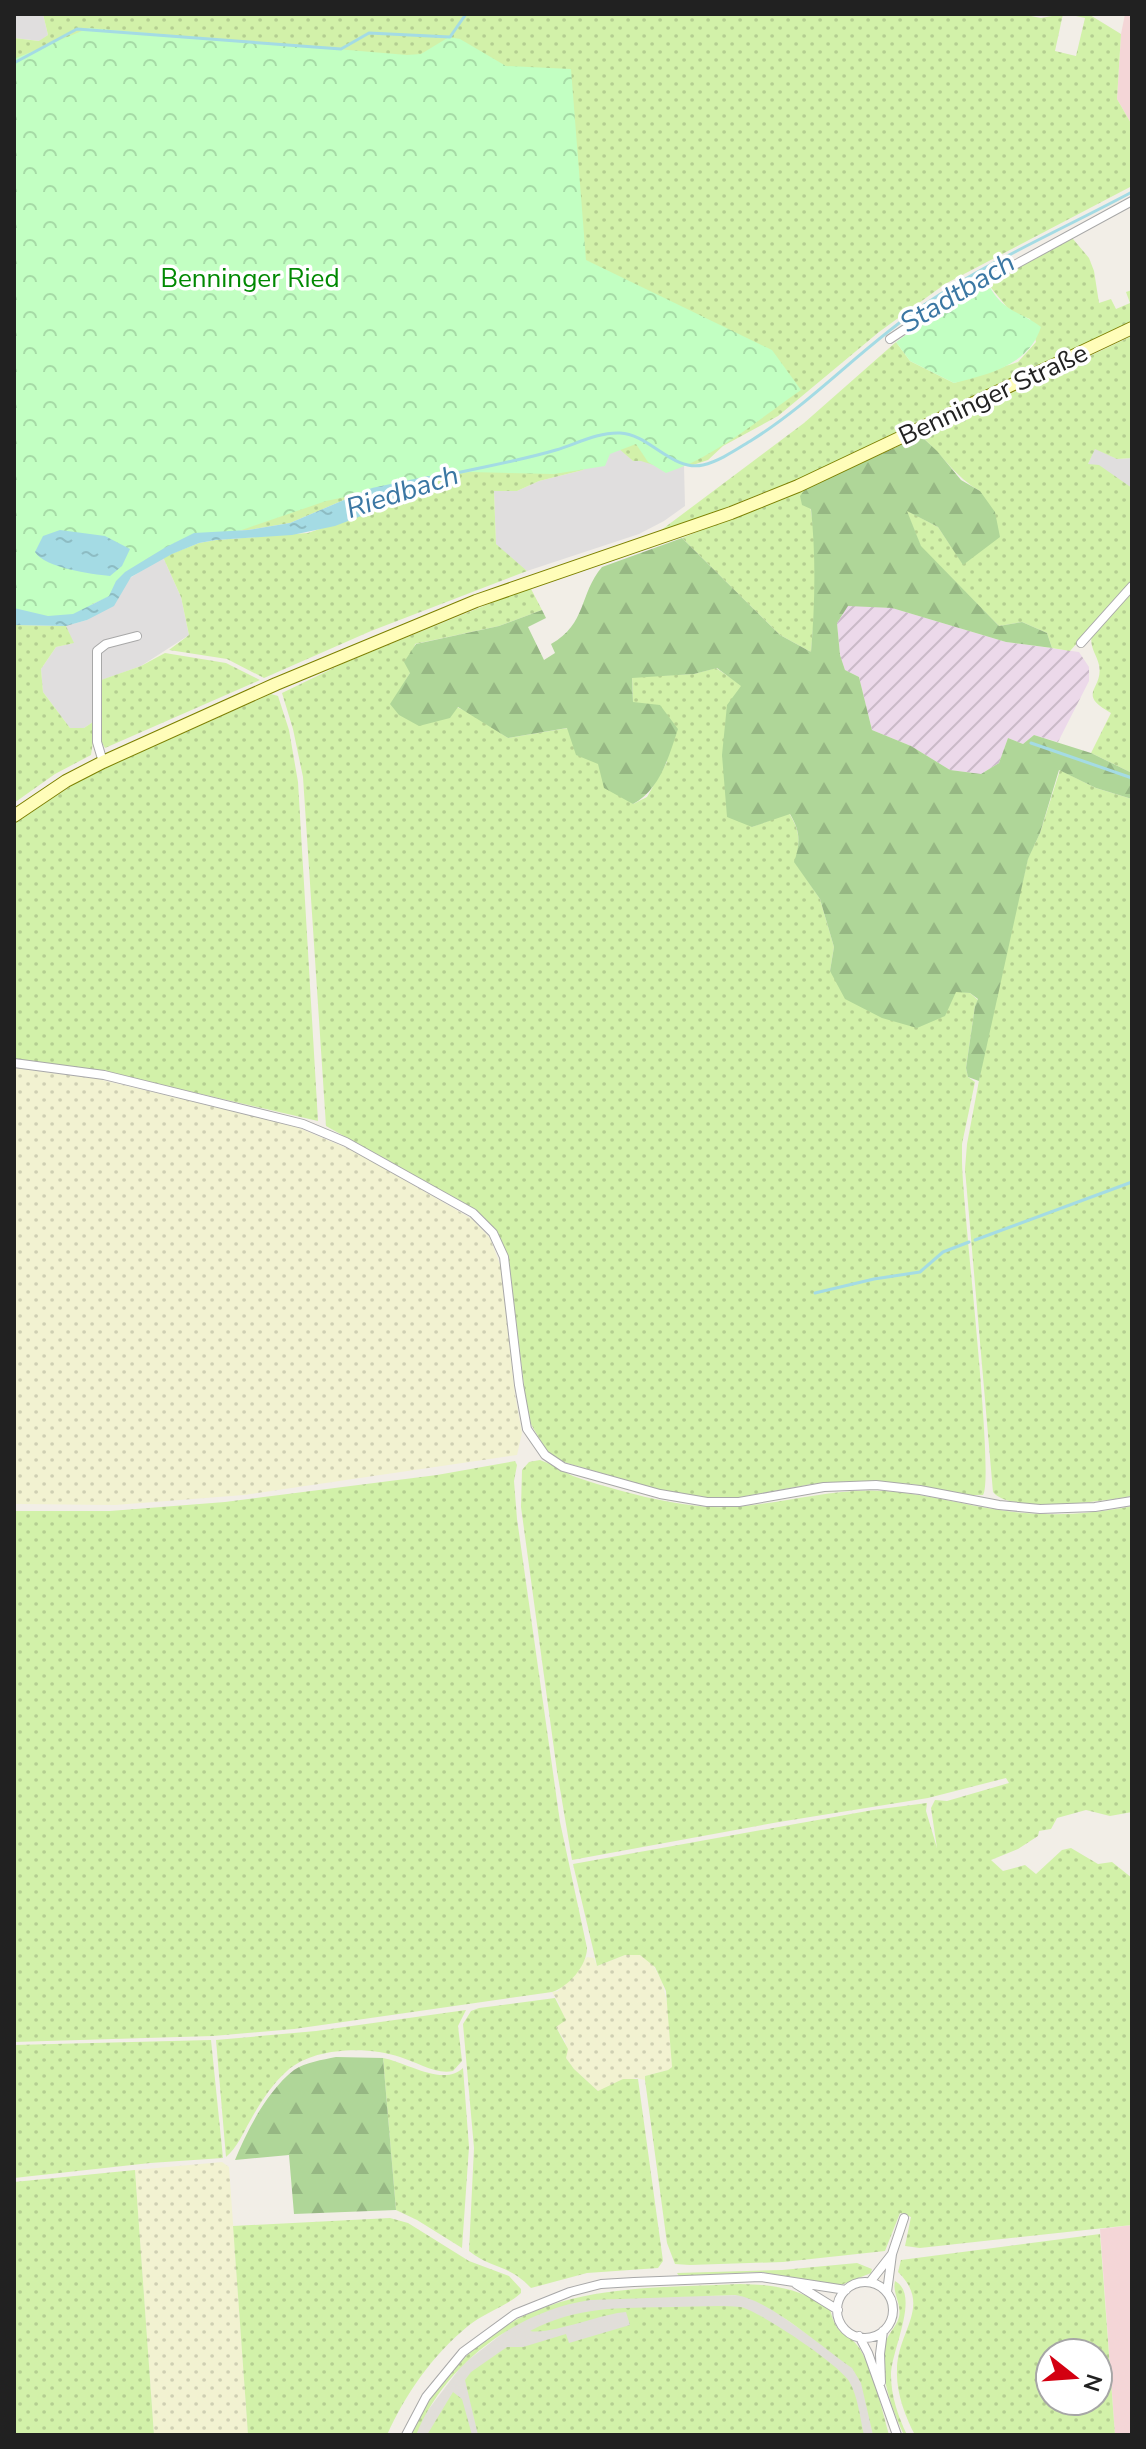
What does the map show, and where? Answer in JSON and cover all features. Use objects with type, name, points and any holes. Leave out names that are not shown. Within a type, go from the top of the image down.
[{"type":"main road","name":"Benninger Straße","points":[[14,816],[66,781],[103,762],[403,629],[757,502],[854,461],[1132,328]]},
{"type":"street","points":[[890,339],[941,305],[1132,201]]},
{"type":"street","points":[[1081,643],[1132,586]]},
{"type":"street","points":[[103,762],[97,742],[97,651],[106,644],[137,636]]},
{"type":"street","points":[[14,1063],[104,1075],[303,1124],[346,1142],[473,1213],[493,1233],[504,1257],[524,1415],[531,1437],[545,1455],[572,1470],[677,1498],[729,1503],[824,1487],[876,1485],[1032,1508],[1095,1507],[1132,1501]]},
{"type":"street","points":[[881,2387],[883,2331],[893,2312],[887,2292],[892,2254],[904,2218]]},
{"type":"street","points":[[870,2282],[892,2254]]},
{"type":"street","points":[[406,2435],[426,2397],[448,2368],[480,2337],[515,2314],[552,2298],[601,2284],[761,2277],[846,2290]]},
{"type":"street","points":[[883,2331],[869,2337],[859,2336],[846,2329],[838,2310],[846,2290],[857,2283],[870,2282],[887,2292]]},
{"type":"street","points":[[795,2284],[838,2310]]},
{"type":"street","points":[[859,2336],[897,2435]]},
{"type":"shaded area","points":[[14,14],[43,14],[48,35],[40,41],[14,38]]},
{"type":"shaded area","points":[[1125,14],[1132,14],[1132,125],[1117,99]]},
{"type":"shaded area","points":[[619,448],[633,461],[641,460],[663,468],[684,466],[685,506],[639,534],[527,571],[496,544],[494,491],[517,491],[539,481],[583,470],[602,450]]},
{"type":"shaded area","points":[[1095,448],[1117,459],[1132,458],[1132,488],[1088,464]]},
{"type":"shaded area","points":[[163,557],[181,597],[189,635],[141,666],[102,680],[102,705],[96,720],[84,728],[70,728],[43,692],[41,669],[56,647],[73,643],[66,626],[87,620],[118,599],[127,580]]},
{"type":"shaded area","points":[[848,605],[892,608],[1006,642],[1079,652],[1089,667],[1089,681],[1058,742],[1034,735],[1023,744],[1008,738],[999,763],[981,774],[950,770],[911,746],[872,730],[859,677],[845,670],[840,655],[837,623]]},
{"type":"shaded area","points":[[1132,2225],[1132,2435],[1115,2435],[1114,2337],[1108,2337],[1100,2229]]},
{"type":"shaded area","points":[[745,2295],[763,2303],[854,2367],[861,2376],[876,2435],[414,2435],[425,2414],[463,2364],[516,2323],[552,2307],[590,2298]]},
{"type":"green space","points":[[43,14],[1021,14],[1041,18],[1063,14],[1055,51],[1076,56],[1085,18],[1067,14],[1090,15],[1121,34],[1117,99],[1132,125],[1132,186],[945,284],[879,332],[778,416],[723,446],[708,460],[663,468],[633,461],[618,448],[602,450],[583,470],[539,481],[517,491],[494,491],[496,544],[527,571],[371,631],[264,678],[227,659],[169,650],[189,635],[181,597],[163,557],[216,540],[308,533],[408,498],[372,488],[290,523],[248,530],[206,532],[125,572],[109,596],[72,614],[14,608],[14,38],[39,41],[48,35]]},
{"type":"green space","name":"Benninger Ried","points":[[89,28],[407,55],[421,54],[449,37],[460,39],[506,66],[571,69],[586,260],[772,350],[801,390],[719,447],[666,473],[648,462],[636,444],[610,454],[605,466],[554,474],[470,472],[422,477],[407,484],[326,501],[236,532],[181,540],[146,559],[111,596],[92,604],[93,614],[75,619],[14,615],[14,59]]},
{"type":"green space","points":[[1073,239],[1089,258],[1099,303],[1111,299],[1116,309],[1130,303],[1126,292],[1132,290],[1132,323],[806,476],[660,531],[804,423],[896,342],[910,361],[954,383],[1018,362],[1036,342],[1030,319],[1010,311],[988,284]]},
{"type":"green space","points":[[988,284],[1006,306],[1041,327],[1027,351],[1006,366],[954,383],[910,361],[896,342],[935,314]]},
{"type":"green space","points":[[1132,336],[1132,458],[1117,459],[1095,449],[1088,464],[1099,465],[1132,488],[1132,581],[1070,651],[1052,648],[1047,633],[1022,622],[999,626],[921,547],[906,510],[938,527],[963,564],[980,491],[963,479],[921,436]]},
{"type":"green space","points":[[921,436],[961,480],[980,491],[995,512],[1000,537],[963,565],[938,527],[907,511],[921,546],[999,626],[1022,622],[1047,633],[1052,648],[1006,642],[892,608],[848,606],[837,623],[840,655],[845,670],[859,677],[872,730],[911,746],[950,770],[981,774],[999,763],[1008,738],[1023,744],[1034,735],[1091,753],[1132,773],[1132,799],[1096,788],[1059,770],[1040,833],[1028,859],[979,1081],[968,1077],[966,1068],[978,999],[970,993],[956,992],[945,1016],[917,1028],[882,1018],[845,999],[830,971],[834,947],[820,899],[794,862],[798,837],[790,814],[752,827],[727,817],[722,755],[727,705],[741,686],[717,668],[694,674],[632,678],[633,702],[660,705],[678,729],[657,781],[633,804],[604,788],[598,764],[576,755],[567,728],[508,738],[458,707],[450,718],[419,726],[399,715],[390,704],[410,673],[404,662],[416,644],[499,626],[542,610],[546,618],[528,627],[544,660],[555,653],[551,644],[563,636],[577,618],[589,588],[602,567],[682,538],[780,635],[811,652],[813,527],[811,509],[802,505],[800,496],[806,488]]},
{"type":"green space","points":[[806,488],[815,549],[811,652],[780,635],[682,538]]},
{"type":"green space","points":[[530,587],[542,610],[499,626],[415,644],[410,673],[404,683],[472,714],[508,738],[568,728],[633,804],[647,797],[667,762],[633,702],[632,677],[694,674],[716,668],[741,685],[752,827],[789,813],[793,819],[798,837],[795,862],[820,899],[834,947],[830,971],[970,993],[978,1000],[966,1068],[968,1077],[975,1082],[962,1144],[962,1160],[982,1393],[986,1477],[983,1495],[912,1484],[853,1481],[812,1484],[735,1498],[698,1498],[677,1495],[560,1461],[547,1452],[528,1419],[510,1271],[496,1230],[472,1208],[326,1126],[303,777],[282,693],[344,663]]},
{"type":"green space","points":[[1132,591],[1132,773],[1091,753],[1111,713],[1100,706],[1093,696],[1099,665],[1091,639],[1092,634]]},
{"type":"green space","points":[[14,625],[66,626],[74,643],[56,647],[41,669],[43,692],[70,728],[84,728],[96,720],[91,755],[55,774],[14,803]]},
{"type":"green space","points":[[165,653],[226,663],[260,680],[105,748],[101,741],[101,680],[141,666]]},
{"type":"green space","points":[[271,694],[278,696],[289,730],[298,782],[318,1121],[102,1071],[14,1059],[14,824],[83,778]]},
{"type":"green space","points":[[1060,770],[1096,788],[1132,799],[1132,1496],[1081,1503],[1037,1504],[1003,1499],[993,1492],[965,1169],[991,1017],[1028,858],[1040,833]]},
{"type":"green space","points":[[14,1068],[98,1079],[292,1125],[356,1152],[472,1219],[490,1238],[501,1267],[522,1433],[517,1455],[244,1495],[115,1505],[14,1504]]},
{"type":"green space","points":[[540,1460],[573,1476],[609,1487],[650,1498],[710,1507],[748,1506],[865,1490],[1041,1514],[1096,1512],[1132,1506],[1132,1812],[1110,1816],[1086,1810],[1057,1818],[1051,1829],[1039,1831],[1038,1836],[1018,1849],[991,1860],[1003,1871],[1025,1865],[1036,1874],[1062,1850],[1071,1848],[1098,1864],[1112,1862],[1132,1878],[1132,2225],[920,2248],[905,2246],[911,2217],[900,2213],[885,2251],[783,2262],[675,2264],[667,2243],[645,2080],[645,2076],[672,2067],[666,1991],[655,1967],[640,1955],[625,1955],[597,1966],[573,1864],[927,1803],[926,1811],[937,1848],[931,1808],[935,1800],[947,1801],[1009,1783],[1006,1778],[928,1798],[572,1860],[521,1507],[522,1470],[529,1462]]},
{"type":"green space","points":[[515,1461],[517,1519],[560,1822],[587,1948],[584,1962],[576,1975],[552,1992],[294,2029],[213,2036],[14,2042],[14,1511],[110,1511],[225,1502],[437,1475]]},
{"type":"green space","points":[[625,1955],[640,1955],[651,1961],[662,1982],[668,2006],[672,2067],[645,2076],[645,2080],[636,2078],[598,2091],[566,2058],[565,2041],[556,2027],[560,2005],[552,1992],[558,1991],[587,1957],[594,1958],[597,1966]]},
{"type":"green space","points":[[555,1998],[566,2020],[556,2027],[568,2049],[566,2058],[574,2069],[598,2091],[623,2079],[638,2079],[663,2261],[658,2268],[587,2273],[531,2288],[508,2270],[469,2251],[474,2148],[463,2024],[471,2011],[479,2008]]},
{"type":"green space","points":[[466,2010],[458,2026],[462,2061],[453,2071],[433,2070],[400,2057],[372,2051],[341,2051],[311,2057],[298,2063],[276,2082],[237,2145],[226,2157],[216,2040],[316,2031]]},
{"type":"green space","points":[[211,2040],[223,2158],[14,2178],[14,2045]]},
{"type":"green space","points":[[336,2057],[383,2058],[396,2210],[294,2214],[289,2155],[235,2160],[259,2111],[284,2078],[304,2065]]},
{"type":"green space","points":[[383,2058],[435,2074],[455,2073],[463,2068],[469,2147],[462,2248],[396,2210]]},
{"type":"green space","points":[[222,2162],[229,2167],[248,2435],[154,2435],[135,2170]]},
{"type":"green space","points":[[135,2170],[154,2435],[14,2435],[14,2182]]},
{"type":"green space","points":[[390,2218],[408,2223],[469,2261],[509,2276],[521,2293],[474,2321],[443,2350],[411,2390],[387,2435],[248,2435],[233,2226]]},
{"type":"green space","points":[[1100,2234],[1108,2337],[1034,2337],[1034,2417],[1114,2417],[1115,2435],[915,2435],[902,2404],[897,2378],[898,2356],[911,2319],[913,2296],[898,2272],[901,2260]]},
{"type":"green space","points":[[857,2263],[872,2269],[871,2273],[841,2285],[761,2272],[679,2276],[677,2273],[782,2270]]},
{"type":"green space","points":[[895,2281],[902,2288],[905,2310],[892,2364],[891,2383],[907,2435],[904,2435],[891,2402],[883,2367],[886,2341],[899,2317]]},
{"type":"green space","points":[[740,2284],[787,2289],[830,2309],[836,2326],[856,2343],[870,2369],[889,2435],[873,2435],[861,2383],[852,2368],[779,2314],[735,2295],[590,2300],[536,2316],[486,2345],[464,2364],[428,2410],[416,2435],[411,2435],[430,2400],[455,2368],[485,2340],[517,2319],[551,2305],[624,2290]]},
{"type":"green space","points":[[741,2307],[781,2328],[842,2373],[855,2393],[864,2435],[478,2435],[465,2380],[471,2372],[507,2347],[523,2347],[566,2334],[569,2343],[630,2325],[626,2312],[550,2330],[530,2331],[565,2317],[599,2310]]},
{"type":"green space","points":[[453,2392],[462,2399],[472,2435],[427,2435]]},
{"type":"water","name":"Riedbach","points":[[428,476],[444,476],[408,498],[335,526],[292,535],[216,540],[172,554],[131,577],[114,606],[87,620],[66,626],[14,625],[14,608],[48,616],[73,614],[109,596],[116,581],[125,572],[194,533],[248,530],[290,523],[372,488]]},
{"type":"water","points":[[60,530],[105,536],[130,549],[122,566],[110,576],[69,569],[40,558],[35,552],[43,536]]},
{"type":"waterway","points":[[14,63],[77,29],[341,49],[369,33],[450,37],[466,14]]},
{"type":"waterway","name":"Stadtbach","points":[[443,476],[542,454],[612,433],[641,439],[671,458],[692,466],[716,461],[775,425],[924,305],[1000,260],[1132,192]]},
{"type":"waterway","points":[[1031,743],[1132,778]]},
{"type":"waterway","points":[[975,1240],[1132,1182]]},
{"type":"waterway","points":[[815,1293],[920,1272],[943,1252],[969,1242]]}]
